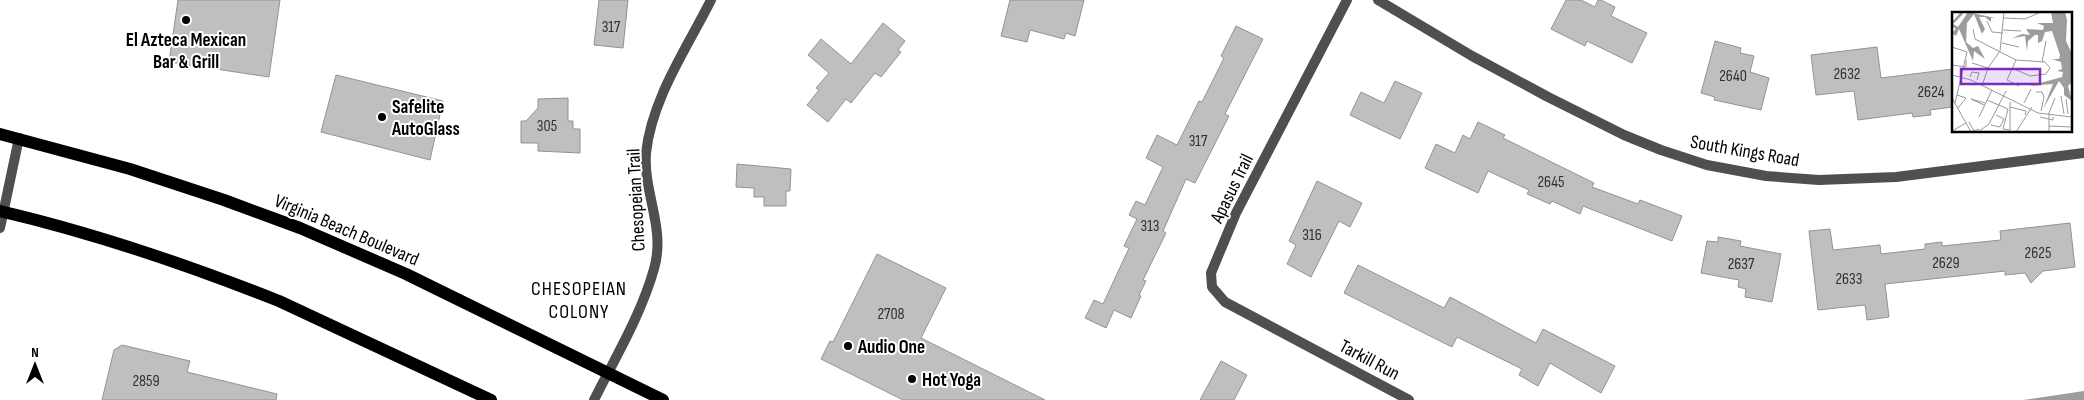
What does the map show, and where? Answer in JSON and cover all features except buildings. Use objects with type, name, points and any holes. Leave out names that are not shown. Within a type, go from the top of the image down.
[{"type":"main road","name":"Virginia Beach Boulevard","points":[[0,134],[174,183],[316,234],[406,274],[663,400]]},
{"type":"main road","points":[[2,211],[142,251],[279,300],[491,400]]},
{"type":"street","name":"Chesopeian Trail","points":[[594,400],[636,316],[654,269],[658,225],[648,181],[646,154],[652,126],[664,92],[711,0]]},
{"type":"street","name":"Apasus Trail","points":[[1314,350],[1225,302],[1212,286],[1211,273],[1236,212],[1347,0]]},
{"type":"street","name":"South Kings Road","points":[[1378,0],[1472,56],[1548,97],[1632,138],[1706,165],[1766,176],[1829,180],[1896,178],[2084,154]]},
{"type":"street","points":[[0,228],[2,211],[19,138]]},
{"type":"street","name":"Tarkill Run","points":[[1314,350],[1409,400]]},
{"type":"shaded area","points":[[2084,391],[2084,400],[2023,400]]},
{"type":"place","name":"El Azteca Mexican Bar & Grill","points":[[186,20]]},
{"type":"place","name":"Safelite AutoGlass","points":[[382,117]]},
{"type":"place","name":"Audio One","points":[[848,346]]},
{"type":"place","name":"Hot Yoga","points":[[912,379]]},
{"type":"district","name":"CHESOPEIAN COLONY","points":[[579,300]]}]
